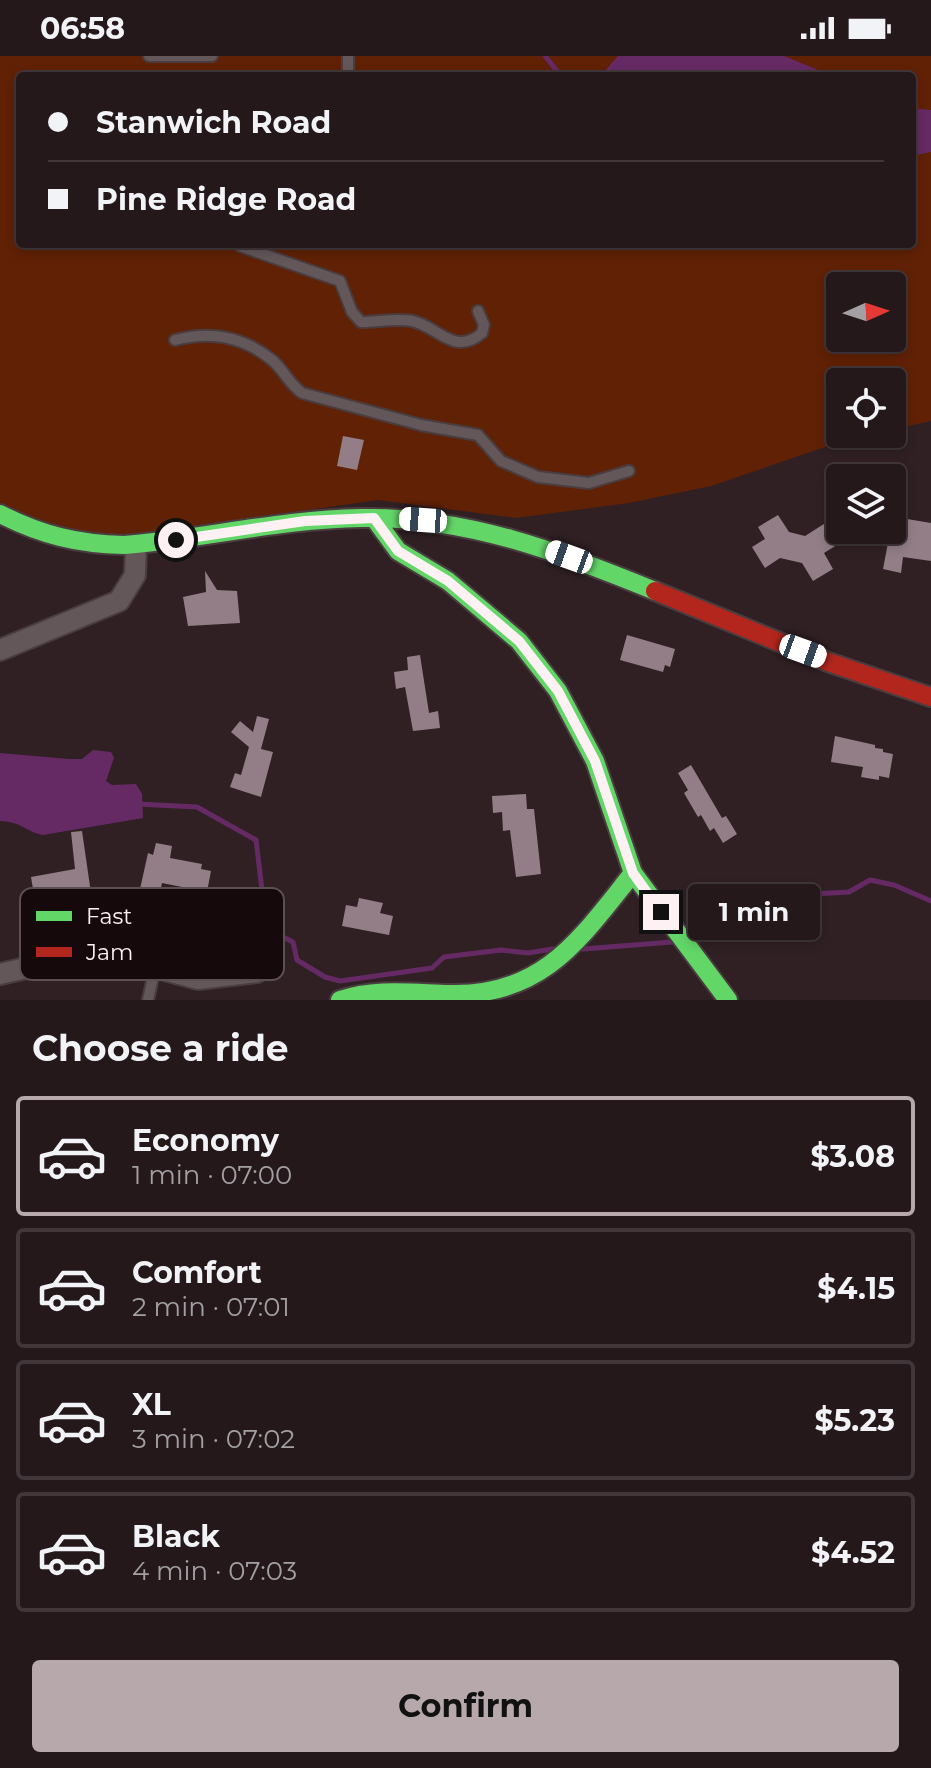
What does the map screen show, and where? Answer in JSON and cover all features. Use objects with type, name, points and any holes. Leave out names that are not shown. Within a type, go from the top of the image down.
[{"type":"street","points":[[0,514],[66,543],[100,547],[136,546],[305,521],[374,518],[453,525],[539,547],[776,641],[931,697]]},
{"type":"street","points":[[374,518],[398,551],[448,581],[519,641],[558,691],[595,761],[633,873],[728,1000]]},
{"type":"street","points":[[0,650],[119,601],[135,575],[136,546]]},
{"type":"street","points":[[340,1000],[374,992],[487,993],[526,981],[544,973],[572,947],[633,873]]},
{"type":"street","points":[[0,974],[20,970]]},
{"type":"lane","points":[[149,56],[212,56]]},
{"type":"lane","points":[[246,248],[340,281],[352,312],[361,322],[413,321],[447,339],[469,342],[482,333],[484,325],[478,311]]},
{"type":"lane","points":[[175,340],[196,335],[228,337],[273,361],[293,387],[302,393],[421,425],[478,435],[501,461],[538,477],[589,483],[629,471]]},
{"type":"lane","points":[[148,1000],[152,980]]},
{"type":"shaded area","points":[[0,56],[931,56],[931,421],[906,427],[906,368],[826,368],[826,447],[711,486],[629,503],[516,518],[378,500],[90,538],[43,528],[0,503]]},
{"type":"shaded area","points":[[618,56],[784,56],[823,72],[604,72]]},
{"type":"shaded area","points":[[916,108],[931,110],[931,152],[916,155]]},
{"type":"shaded area","points":[[93,750],[111,752],[114,758],[106,781],[112,785],[136,784],[142,794],[143,818],[43,835],[14,823],[0,821],[0,753],[82,759]]},
{"type":"building","points":[[343,436],[364,440],[357,470],[337,466]]},
{"type":"building","points":[[778,515],[789,532],[805,536],[826,523],[826,544],[838,544],[824,553],[833,569],[813,581],[802,563],[780,558],[765,568],[752,547],[765,539],[758,527]]},
{"type":"building","points":[[906,518],[931,523],[931,561],[903,557],[901,573],[883,569],[888,544],[906,544]]},
{"type":"building","points":[[205,571],[217,590],[237,591],[240,623],[188,626],[183,597],[206,592]]},
{"type":"building","points":[[627,635],[675,649],[670,667],[665,665],[663,672],[620,660]]},
{"type":"building","points":[[420,655],[429,713],[438,711],[440,728],[413,731],[405,687],[396,689],[394,672],[408,670],[407,657]]},
{"type":"building","points":[[257,716],[269,719],[261,749],[273,752],[261,797],[230,787],[235,773],[241,775],[249,747],[231,732],[240,721],[253,732]]},
{"type":"building","points":[[835,736],[875,745],[883,752],[893,754],[889,778],[861,777],[863,767],[831,762]]},
{"type":"building","points":[[691,765],[722,818],[726,816],[737,834],[723,843],[714,828],[710,831],[701,815],[698,817],[684,793],[688,790],[678,773]]},
{"type":"building","points":[[526,794],[527,809],[534,809],[541,874],[516,877],[510,830],[503,831],[502,812],[493,813],[492,796]]},
{"type":"building","points":[[82,831],[90,888],[33,888],[31,877],[75,869],[71,832]]},
{"type":"building","points":[[156,843],[172,846],[170,858],[202,864],[201,869],[211,871],[208,888],[162,883],[161,888],[140,888],[148,853],[153,855]]},
{"type":"building","points":[[359,898],[383,903],[380,913],[393,916],[389,935],[342,926],[346,905],[357,907]]},
{"type":"waterway","points":[[545,56],[558,72]]},
{"type":"waterway","points":[[137,804],[197,807],[256,840],[262,888]]},
{"type":"waterway","points":[[694,938],[713,930],[738,904],[768,905],[813,894],[849,892],[870,880],[894,885],[931,901]]},
{"type":"waterway","points":[[284,938],[293,942],[297,960],[325,977],[340,981],[432,968],[444,957],[501,950],[528,953],[553,949]]},
{"type":"waterway","points":[[583,949],[672,942]]},
{"type":"traffic: fast","points":[[0,514],[60,537],[124,545],[331,519],[400,519],[437,523],[548,550],[655,591]]},
{"type":"traffic: fast","points":[[374,518],[398,551],[448,581],[519,641],[558,691],[595,761],[633,873],[728,1000]]},
{"type":"traffic: fast","points":[[340,1000],[380,993],[449,994],[510,986],[535,974],[576,941],[633,873]]},
{"type":"traffic: jam","points":[[655,591],[828,662],[931,697]]},
{"type":"route","points":[[176,540],[305,521],[374,518],[398,551],[448,581],[519,641],[558,691],[595,761],[633,873],[661,912]]}]
